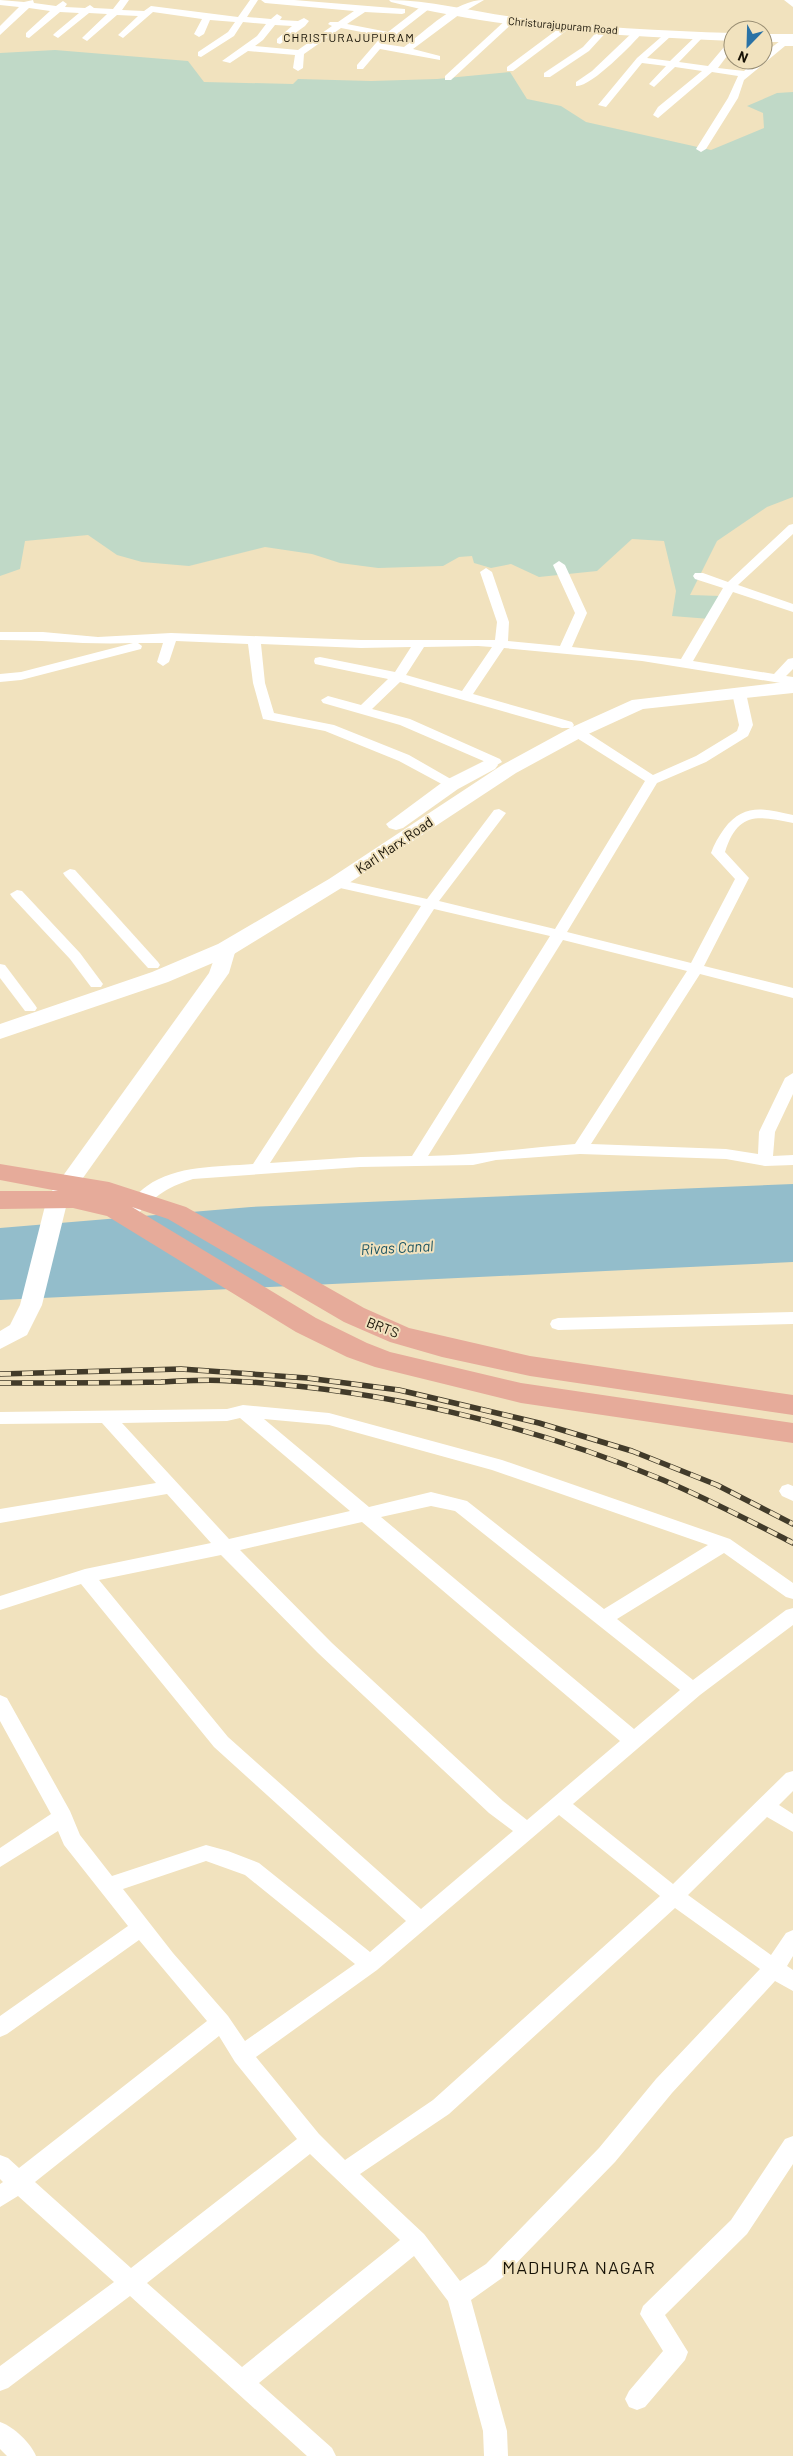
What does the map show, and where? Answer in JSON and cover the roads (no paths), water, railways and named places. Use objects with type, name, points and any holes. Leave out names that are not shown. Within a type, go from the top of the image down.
[{"type":"main road","name":"Karl Marx Road","points":[[0,1018],[153,965],[235,930],[346,859],[452,785],[495,762],[572,728],[639,704],[739,693],[789,681]]},
{"type":"main road","name":"Karl Marx Road","points":[[0,1032],[160,977],[226,949],[336,883],[572,728],[627,698],[706,686],[789,681]]},
{"type":"main road","name":"BRTS","points":[[0,1172],[59,1199]]},
{"type":"main road","name":"BRTS","points":[[0,1200],[59,1199],[177,1213],[369,1323],[400,1335],[486,1357],[793,1406]]},
{"type":"main road","name":"BRTS","points":[[134,1208],[283,1311],[331,1338],[385,1360],[475,1383],[568,1400],[793,1433]]},
{"type":"street","points":[[29,35],[66,0]]},
{"type":"street","points":[[58,35],[88,11],[96,0]]},
{"type":"street","points":[[87,38],[125,0]]},
{"type":"street","points":[[123,35],[160,0]]},
{"type":"street","points":[[201,54],[231,34],[254,0]]},
{"type":"street","points":[[265,0],[320,2],[363,9],[402,11]]},
{"type":"street","name":"Christurajupuram Road","points":[[395,0],[426,7],[511,20],[638,32],[723,37]]},
{"type":"street","points":[[406,50],[457,12],[480,0]]},
{"type":"street","points":[[788,0],[793,4]]},
{"type":"street","points":[[228,62],[260,38],[287,1]]},
{"type":"street","points":[[0,2],[29,2],[58,9],[149,11],[302,24]]},
{"type":"street","points":[[0,32],[29,2]]},
{"type":"street","points":[[280,41],[302,24],[320,2]]},
{"type":"street","points":[[360,67],[389,35],[426,7]]},
{"type":"street","points":[[247,48],[300,53],[363,9]]},
{"type":"street","points":[[199,34],[207,17]]},
{"type":"street","points":[[448,78],[511,20]]},
{"type":"street","points":[[326,23],[389,35]]},
{"type":"street","points":[[510,69],[569,25]]},
{"type":"street","points":[[547,75],[586,49],[606,28]]},
{"type":"street","points":[[579,84],[595,73],[638,32]]},
{"type":"street","points":[[603,106],[640,60],[668,34]]},
{"type":"street","points":[[654,84],[699,36]]},
{"type":"street","points":[[773,38],[793,38]]},
{"type":"street","points":[[773,52],[783,43],[793,43]]},
{"type":"street","points":[[378,46],[406,50],[437,58]]},
{"type":"street","points":[[298,68],[300,53]]},
{"type":"street","points":[[658,115],[661,109],[710,69],[723,54]]},
{"type":"street","points":[[640,60],[745,74]]},
{"type":"street","points":[[701,149],[733,98],[740,79],[750,70]]},
{"type":"street","points":[[685,664],[730,586],[793,528]]},
{"type":"street","points":[[558,565],[581,613],[564,651]]},
{"type":"street","points":[[465,697],[501,643],[503,622],[486,572]]},
{"type":"street","points":[[699,576],[793,608]]},
{"type":"street","points":[[0,636],[98,641],[171,637],[361,644],[501,643],[564,651],[642,657],[789,681],[793,662]]},
{"type":"street","points":[[163,662],[171,637]]},
{"type":"street","points":[[0,678],[21,676],[171,637]]},
{"type":"street","points":[[254,639],[258,683],[268,716],[328,728],[404,758],[452,785]]},
{"type":"street","points":[[363,710],[398,677],[420,643]]},
{"type":"street","points":[[320,661],[398,677],[572,728],[652,780]]},
{"type":"street","points":[[417,1161],[559,934],[652,780],[701,759],[743,733],[746,725],[739,693]]},
{"type":"street","points":[[328,700],[405,722],[495,762]]},
{"type":"street","points":[[258,1169],[430,904],[499,813]]},
{"type":"street","points":[[580,1149],[696,968],[742,878],[718,853],[720,845],[737,819],[747,815],[759,813],[793,819]]},
{"type":"street","points":[[70,873],[153,965]]},
{"type":"street","points":[[336,883],[559,934],[793,993]]},
{"type":"street","points":[[17,894],[75,956],[96,984]]},
{"type":"street","points":[[0,1341],[19,1330],[31,1305],[59,1199],[219,973],[226,949]]},
{"type":"street","points":[[0,968],[30,1008]]},
{"type":"street","points":[[765,1161],[767,1132],[793,1078]]},
{"type":"street","points":[[134,1208],[165,1182],[192,1174],[258,1169],[360,1162],[472,1160],[496,1155],[580,1149],[726,1154],[765,1161],[793,1160]]},
{"type":"street","points":[[558,1324],[793,1318]]},
{"type":"street","points":[[243,1411],[633,1740]]},
{"type":"street","points":[[0,1418],[228,1415],[243,1411],[329,1419],[468,1457],[724,1544],[793,1592]]},
{"type":"street","points":[[108,1418],[225,1547],[325,1648],[496,1807],[527,1831]]},
{"type":"street","points":[[0,1516],[170,1487]]},
{"type":"street","points":[[0,1603],[85,1576],[225,1547],[431,1498],[461,1506],[693,1690]]},
{"type":"street","points":[[603,1619],[724,1544]]},
{"type":"street","points":[[85,1576],[221,1742],[421,1922]]},
{"type":"street","points":[[242,2055],[370,1964],[693,1690],[793,1615]]},
{"type":"street","points":[[0,1703],[5,1727],[62,1817],[71,1839],[140,1928],[221,2022],[242,2055],[311,2141],[416,2241],[458,2296],[495,2431],[496,2456]]},
{"type":"street","points":[[345,2172],[441,2106],[674,1896],[793,1779]]},
{"type":"street","points":[[559,1804],[674,1896],[793,1982]]},
{"type":"street","points":[[767,1806],[793,1824]]},
{"type":"street","points":[[0,1859],[62,1817]]},
{"type":"street","points":[[108,1886],[206,1853],[228,1859],[252,1868],[370,1964]]},
{"type":"street","points":[[0,2028],[140,1928]]},
{"type":"street","points":[[458,2296],[494,2271],[607,2155],[664,2086],[774,1968],[793,1939]]},
{"type":"street","points":[[0,2197],[221,2022]]},
{"type":"street","points":[[0,2380],[131,2282],[311,2141]]},
{"type":"street","points":[[637,2399],[677,2352],[651,2314],[739,2227],[793,2146]]},
{"type":"street","points":[[0,2165],[324,2456]]},
{"type":"street","points":[[242,2382],[416,2241]]},
{"type":"street","points":[[0,2433],[24,2456]]},
{"type":"water","name":"Rivas Canal","points":[[793,1184],[793,1262],[0,1300],[0,1228],[251,1207]]},
{"type":"railway","points":[[0,1374],[181,1369],[307,1378],[399,1390],[539,1423],[632,1451],[717,1485],[793,1524]]},
{"type":"railway","points":[[0,1383],[121,1383],[222,1380],[341,1392],[451,1412],[560,1442],[612,1460],[663,1480],[729,1510],[793,1543]]},
{"type":"district","name":"CHRISTURAJUPURAM","points":[[349,37]]},
{"type":"district","name":"MADHURA NAGAR","points":[[579,2267]]}]
